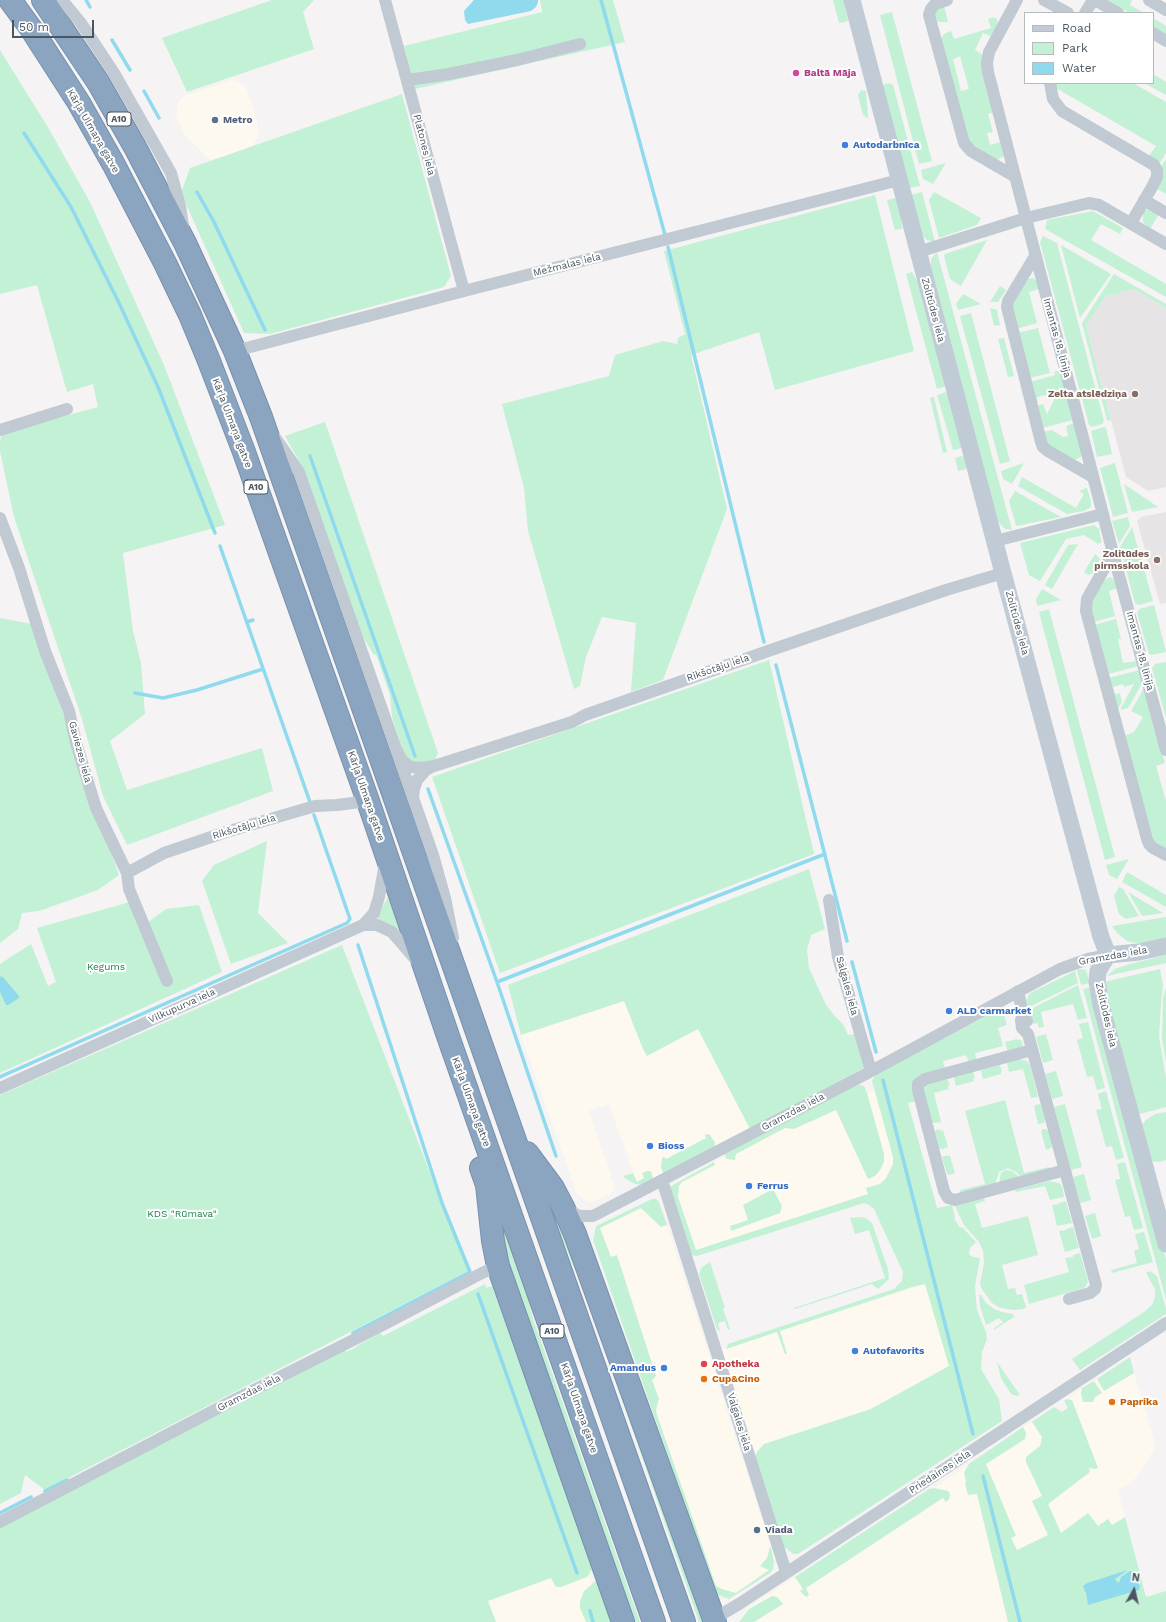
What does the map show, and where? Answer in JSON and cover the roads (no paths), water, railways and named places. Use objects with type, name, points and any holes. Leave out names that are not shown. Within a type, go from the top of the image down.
[{"type":"highway","name":"Kārļa Ulmaņa gatve","points":[[10,0],[32,30],[79,103],[114,165],[190,315],[244,452],[368,800],[449,1040],[654,1622]]},
{"type":"highway","name":"A10","points":[[43,0],[98,82],[135,147],[185,243],[235,351],[261,417],[684,1622]]},
{"type":"highway","points":[[449,1040],[445,1052],[447,1070],[487,1185],[493,1241],[498,1266],[623,1622]]},
{"type":"highway","points":[[512,1132],[549,1183],[564,1209],[575,1234],[714,1620]]},
{"type":"street","points":[[62,0],[81,23],[114,72],[171,173],[180,206],[185,243]]},
{"type":"street","name":"Platones iela","points":[[385,0],[408,80],[436,191],[464,291]]},
{"type":"street","name":"Zolitūdes iela","points":[[852,0],[1003,572],[1101,937],[1108,955],[1098,971],[1097,982],[1166,1244]]},
{"type":"street","points":[[947,0],[935,4],[929,14],[964,143],[971,151],[1014,176]]},
{"type":"street","name":"Imantas 18. līnija","points":[[1017,0],[989,52],[987,63],[1014,176],[1166,750]]},
{"type":"street","points":[[1044,0],[1066,12]]},
{"type":"street","points":[[1086,12],[1094,0],[1116,12]]},
{"type":"street","points":[[1149,0],[1166,10]]},
{"type":"street","points":[[1154,35],[1166,41]]},
{"type":"street","points":[[408,80],[449,74],[502,63],[580,44]]},
{"type":"street","points":[[1050,84],[1053,99],[1062,111],[1154,165],[1157,170],[1157,177],[1131,223]]},
{"type":"street","name":"Mežmalas iela","points":[[235,351],[899,180]]},
{"type":"street","points":[[1144,200],[1166,213]]},
{"type":"street","points":[[918,252],[1046,212],[1093,203],[1166,244]]},
{"type":"street","points":[[1035,256],[1008,302],[1007,307],[1041,442],[1043,447],[1048,451],[1093,477]]},
{"type":"street","points":[[0,430],[67,409]]},
{"type":"street","points":[[261,417],[299,472],[433,855],[445,898],[460,981]]},
{"type":"street","points":[[995,541],[1103,514]]},
{"type":"street","name":"Gaviezes iela","points":[[0,518],[19,568],[45,651],[68,710],[76,743],[96,808],[126,873],[129,889],[167,981]]},
{"type":"street","points":[[1113,554],[1087,599],[1086,611],[1147,839],[1153,848],[1166,855]]},
{"type":"street","name":"Rikšotāju iela","points":[[434,766],[572,722],[585,715],[652,691],[946,590],[1003,572]]},
{"type":"street","points":[[396,750],[402,760],[410,767],[423,768],[434,766]]},
{"type":"street","points":[[414,801],[414,789],[417,780],[426,770],[434,766]]},
{"type":"street","name":"Rikšotāju iela","points":[[126,873],[164,853],[226,832],[315,806],[337,805],[368,800]]},
{"type":"street","points":[[363,925],[374,913],[376,908],[386,857]]},
{"type":"street","name":"Salgales iela","points":[[828,900],[838,957],[870,1071]]},
{"type":"street","points":[[363,925],[377,925],[392,932],[426,970]]},
{"type":"street","name":"Vilkupurva iela","points":[[0,1088],[363,925]]},
{"type":"street","name":"Gramzdas iela","points":[[564,1209],[580,1216],[593,1216],[870,1071],[1018,991],[1074,963],[1088,958],[1139,952],[1166,946]]},
{"type":"street","points":[[1018,991],[1023,1015],[1021,1020],[1022,1028],[1027,1033],[1032,1050],[1096,1285],[1095,1289],[1090,1293],[1069,1299]]},
{"type":"street","points":[[1032,1050],[925,1079],[918,1084],[918,1092],[944,1191],[948,1198],[955,1200],[1065,1170]]},
{"type":"street","name":"Valgales iela","points":[[662,1180],[786,1572]]},
{"type":"street","name":"Gramzdas iela","points":[[0,1522],[230,1402],[498,1266]]},
{"type":"street","name":"Priedaines iela","points":[[714,1620],[1166,1323]]},
{"type":"water","points":[[474,0],[538,0],[538,2],[536,7],[531,11],[468,24],[465,20],[464,11]]},
{"type":"water","points":[[2,976],[19,996],[19,998],[8,1005],[6,1005],[0,992],[0,977]]},
{"type":"water","points":[[1128,1570],[1115,1579],[1118,1583],[1121,1577],[1132,1571],[1140,1586],[1139,1590],[1088,1605],[1083,1586],[1087,1583]]},
{"type":"waterway","points":[[86,0],[90,7]]},
{"type":"waterway","points":[[601,0],[665,235]]},
{"type":"waterway","points":[[112,40],[130,70]]},
{"type":"waterway","points":[[144,91],[159,118]]},
{"type":"waterway","points":[[24,133],[71,207],[119,303],[158,387],[215,533]]},
{"type":"waterway","points":[[197,192],[214,222],[265,330]]},
{"type":"waterway","points":[[668,247],[764,642]]},
{"type":"waterway","points":[[310,456],[415,756]]},
{"type":"waterway","points":[[220,546],[311,805]]},
{"type":"waterway","points":[[247,622],[253,620]]},
{"type":"waterway","points":[[776,665],[847,941]]},
{"type":"waterway","points":[[135,693],[163,698],[197,690],[263,669]]},
{"type":"waterway","points":[[428,789],[497,982],[556,1156]]},
{"type":"waterway","points":[[0,1077],[347,923],[350,919],[314,815]]},
{"type":"waterway","points":[[497,982],[825,854]]},
{"type":"waterway","points":[[353,1333],[470,1272],[442,1203],[358,945]]},
{"type":"waterway","points":[[852,962],[876,1052]]},
{"type":"waterway","points":[[883,1080],[973,1434]]},
{"type":"waterway","points":[[478,1294],[577,1573]]},
{"type":"waterway","points":[[983,1476],[1020,1622]]},
{"type":"waterway","points":[[45,1491],[67,1480]]},
{"type":"waterway","points":[[0,1513],[31,1497]]},
{"type":"waterway","points":[[590,1611],[593,1622]]},
{"type":"place","name":"Baltā Māja","points":[[796,73]]},
{"type":"place","name":"Metro","points":[[215,120]]},
{"type":"place","name":"Autodarbnīca","points":[[845,145]]},
{"type":"place","name":"Zelta atslēdziņa","points":[[1135,394]]},
{"type":"place","name":"Zolitūdes pirmsskola","points":[[1157,560]]},
{"type":"place","name":"ALD carmarket","points":[[949,1011]]},
{"type":"place","name":"Bioss","points":[[650,1146]]},
{"type":"place","name":"Ferrus","points":[[749,1186]]},
{"type":"place","name":"Autofavorits","points":[[855,1351]]},
{"type":"place","name":"Apotheka","points":[[704,1364]]},
{"type":"place","name":"Amandus","points":[[664,1368]]},
{"type":"place","name":"Cup&Cino","points":[[704,1379]]},
{"type":"place","name":"Paprika","points":[[1112,1402]]},
{"type":"place","name":"Viada","points":[[757,1530]]},
{"type":"park label","name":"Ķegums","points":[[106,967]]},
{"type":"park label","name":"KDS \"Rūmava\"","points":[[182,1214]]}]
